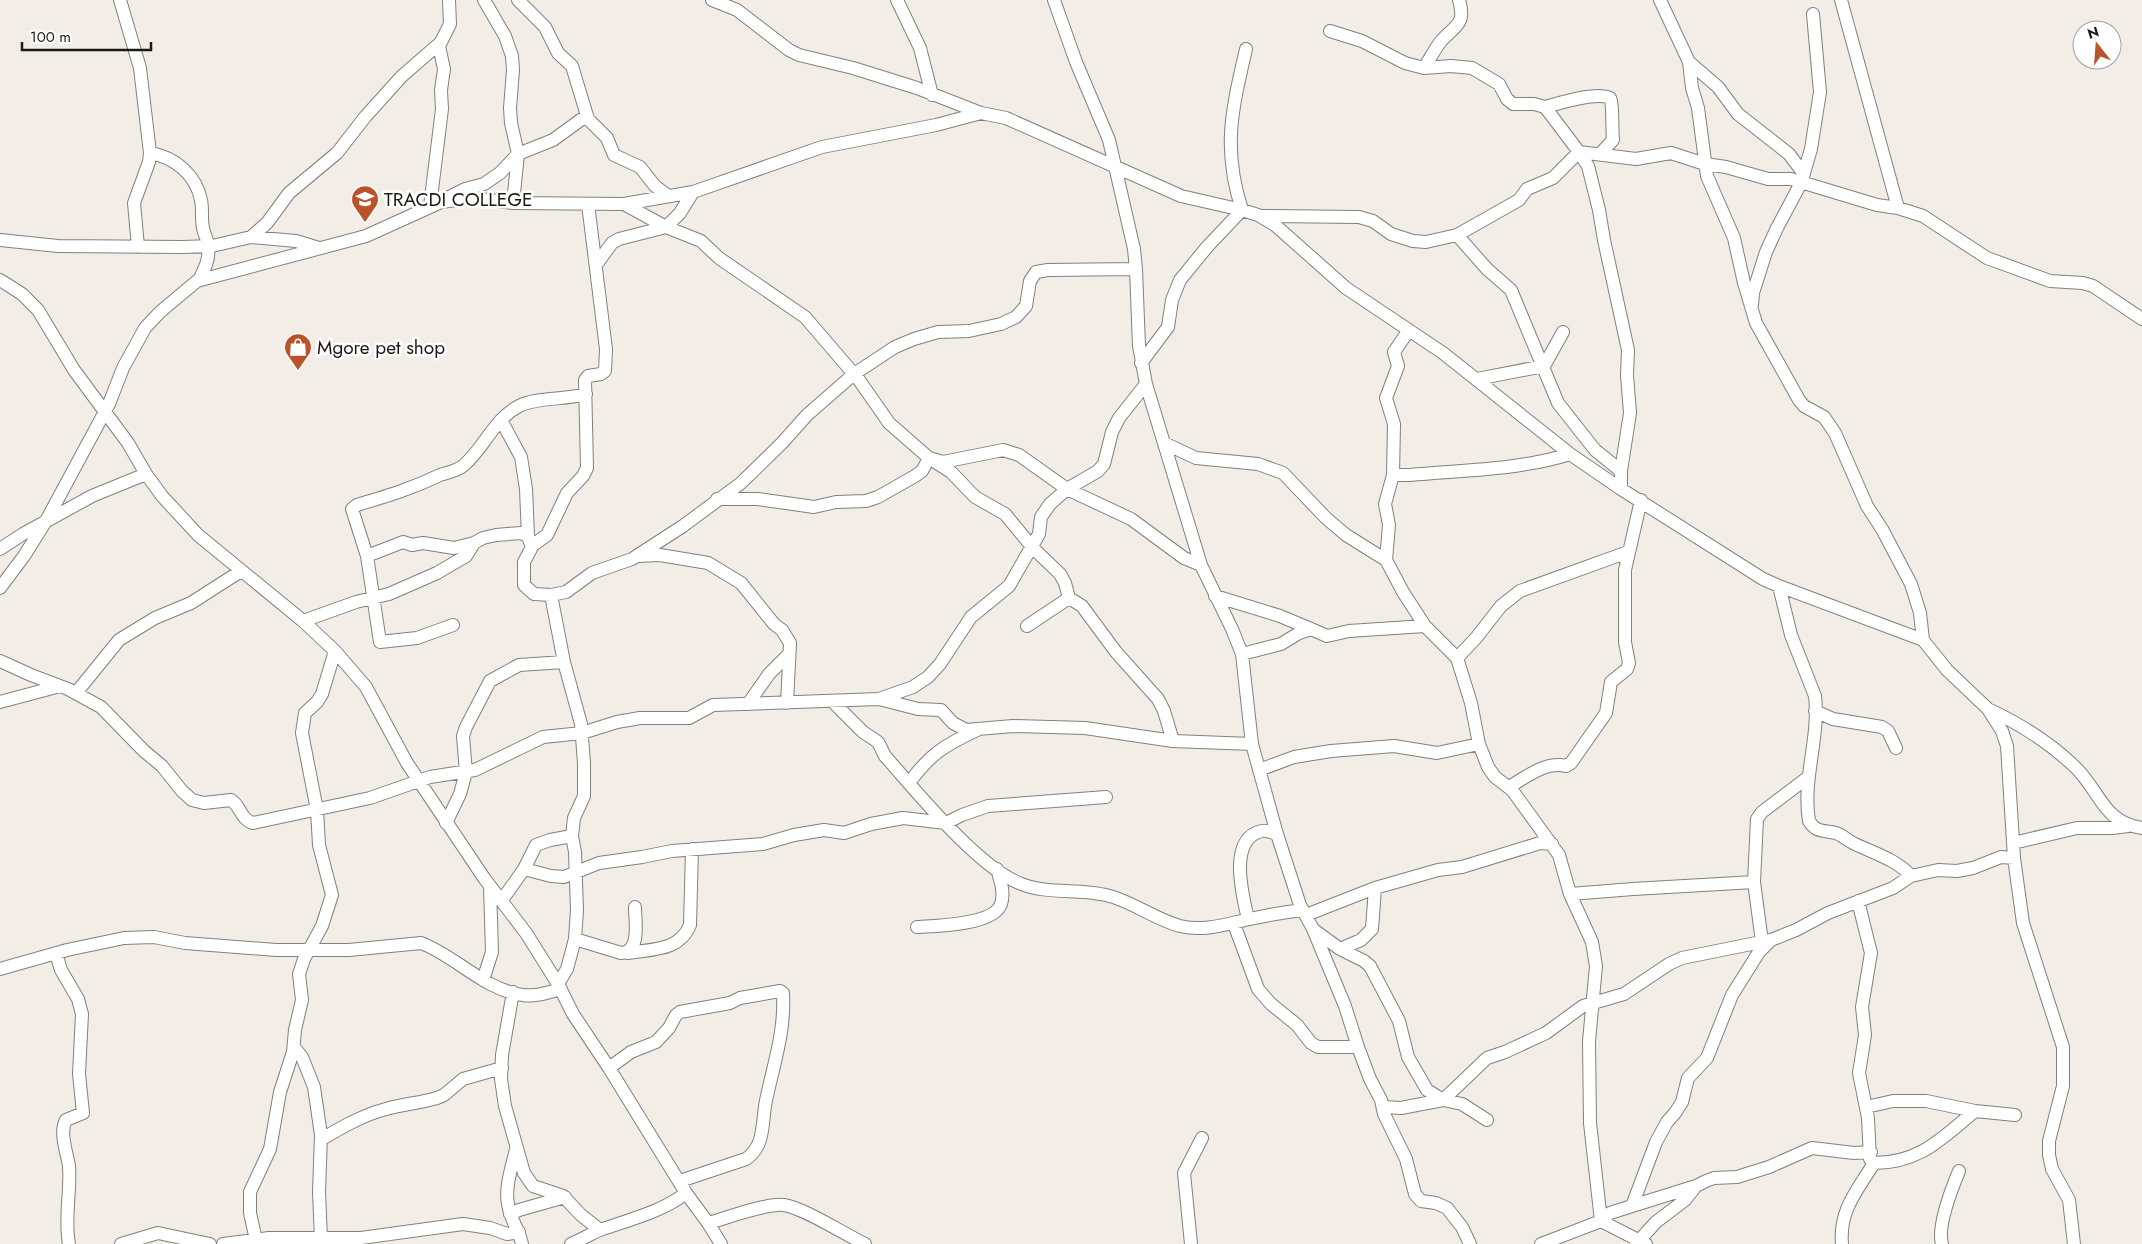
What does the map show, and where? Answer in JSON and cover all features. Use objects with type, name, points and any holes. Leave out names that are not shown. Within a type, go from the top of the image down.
[{"type":"street","points":[[120,0],[140,68],[150,153],[149,162],[134,203],[138,247]]},
{"type":"street","points":[[251,237],[267,223],[289,193],[337,153],[369,112],[402,76],[440,42],[450,24],[449,0]]},
{"type":"street","points":[[484,0],[505,36],[512,56],[510,123],[518,154],[513,203]]},
{"type":"street","points":[[518,0],[544,27],[558,53],[572,66],[586,116],[609,140],[614,155],[640,167],[655,186],[668,195]]},
{"type":"street","points":[[712,0],[738,10],[789,50],[799,54],[917,88],[981,113],[1006,118],[1181,196],[1242,210],[1258,216],[1275,225],[1346,288],[1478,379],[1570,454],[1621,489],[1763,579],[1923,640],[1947,670],[1988,709],[2002,730],[2007,746],[2014,858],[2023,923],[2063,1047],[2063,1086],[2049,1141],[2049,1155],[2052,1169],[2069,1200],[2074,1244]]},
{"type":"street","points":[[897,0],[920,48],[932,95]]},
{"type":"street","points":[[1054,0],[1076,62],[1109,140],[1136,269],[1141,363],[1146,384],[1201,565],[1242,654],[1252,744],[1277,834],[1304,913],[1313,929],[1345,1006],[1358,1047],[1384,1107],[1384,1114],[1406,1159],[1415,1194],[1421,1201],[1436,1203],[1447,1208],[1462,1227],[1470,1244]]},
{"type":"street","points":[[1424,68],[1441,41],[1458,27],[1462,15],[1460,0]]},
{"type":"street","points":[[1660,0],[1689,62],[1692,88],[1698,108],[1707,176],[1734,238],[1756,323],[1804,406],[1824,417],[1835,432],[1867,506],[1882,529],[1911,584],[1920,613],[1923,640]]},
{"type":"street","points":[[1841,0],[1898,208]]},
{"type":"street","points":[[1751,308],[1753,293],[1766,252],[1803,178],[1811,149],[1820,92],[1813,14]]},
{"type":"street","points":[[1330,31],[1362,42],[1405,63],[1424,68],[1451,66],[1472,68],[1499,84],[1509,102],[1513,104],[1540,105],[1545,108],[1580,152],[1588,166],[1599,210],[1628,350],[1627,375],[1630,413],[1621,471],[1621,489]]},
{"type":"street","points":[[436,204],[442,109],[441,90],[444,69],[440,42]]},
{"type":"street","points":[[1242,210],[1234,185],[1230,136],[1233,107],[1246,49]]},
{"type":"street","points":[[1689,62],[1718,86],[1738,114],[1789,154],[1803,178]]},
{"type":"street","points":[[1545,108],[1587,98],[1603,96],[1610,98],[1613,103],[1611,120],[1613,140],[1600,154]]},
{"type":"street","points":[[436,204],[473,198],[513,203],[624,204],[693,192],[822,147],[936,125],[981,113]]},
{"type":"street","points":[[199,280],[366,236],[465,189],[484,184],[500,172],[518,154],[552,140],[586,116]]},
{"type":"street","points":[[1258,216],[1359,217],[1373,221],[1391,234],[1420,242],[1456,235],[1519,200],[1527,189],[1550,180],[1580,152],[1636,159],[1671,153],[1705,164],[1726,167],[1768,179],[1803,178],[1878,204],[1923,216],[1987,258],[2050,281],[2082,283],[2093,286],[2142,319]]},
{"type":"street","points":[[0,588],[24,556],[46,520],[105,411],[123,368],[145,328],[160,312],[199,280],[206,266],[208,246],[203,228],[201,198],[195,185],[179,163],[165,156],[150,153]]},
{"type":"street","points":[[596,265],[618,238],[666,226],[680,213],[693,192]]},
{"type":"street","points":[[530,540],[547,535],[567,493],[585,472],[587,454],[585,380],[588,376],[601,374],[605,371],[606,349],[588,204]]},
{"type":"street","points":[[624,204],[666,226],[701,241],[719,258],[805,317],[854,374],[889,422],[929,458],[951,472],[975,497],[1005,514],[1033,548],[1060,574],[1065,583],[1069,598],[1082,606],[1116,652],[1158,699],[1164,711],[1173,741]]},
{"type":"street","points":[[1141,363],[1168,327],[1172,300],[1180,280],[1207,247],[1242,210]]},
{"type":"street","points":[[1456,235],[1487,270],[1511,290],[1527,332],[1544,366],[1558,404],[1596,450],[1621,471]]},
{"type":"street","points":[[0,240],[58,246],[138,247],[208,246],[251,237],[296,241],[319,248]]},
{"type":"street","points":[[501,420],[521,457],[526,489],[530,540],[524,562],[524,585],[534,594],[551,595],[566,592],[592,573],[636,557],[683,526],[741,483],[782,443],[806,415],[854,374],[895,346],[938,332],[969,331],[1001,324],[1016,317],[1026,306],[1030,281],[1036,272],[1048,270],[1136,269]]},
{"type":"street","points":[[0,280],[22,294],[38,310],[74,370],[128,443],[146,474],[162,496],[198,534],[303,621],[335,651],[366,687],[407,763],[490,886],[526,933],[560,987],[573,1014],[721,1244]]},
{"type":"street","points":[[1386,560],[1390,525],[1385,504],[1393,475],[1394,424],[1386,398],[1398,366],[1394,352],[1409,330]]},
{"type":"street","points":[[1478,379],[1544,366],[1563,332]]},
{"type":"street","points":[[879,699],[912,687],[928,678],[940,664],[971,617],[1008,586],[1033,548],[1039,534],[1041,517],[1050,504],[1067,489],[1098,471],[1104,464],[1112,432],[1119,418],[1146,384]]},
{"type":"street","points":[[453,625],[417,638],[380,642],[367,556],[352,509],[357,505],[418,487],[441,474],[461,468],[501,420],[517,407],[529,402],[569,399],[586,394]]},
{"type":"street","points":[[1164,443],[1196,458],[1258,464],[1283,474],[1326,518],[1346,535],[1386,560],[1403,592],[1425,626],[1457,658],[1471,703],[1479,744],[1491,772],[1509,786],[1559,855],[1570,894],[1592,942],[1596,966],[1589,1041],[1590,1123],[1601,1221]]},
{"type":"street","points":[[929,458],[943,462],[1003,450],[1019,455],[1067,489],[1131,519],[1184,558],[1201,565]]},
{"type":"street","points":[[1393,475],[1527,464],[1543,462],[1570,454]]},
{"type":"street","points":[[717,499],[758,499],[814,507],[836,502],[866,501],[878,497],[915,476],[922,471],[929,458]]},
{"type":"street","points":[[0,549],[46,520],[77,506],[92,496],[146,474]]},
{"type":"street","points":[[1509,786],[1546,767],[1556,764],[1566,766],[1571,763],[1606,713],[1611,682],[1627,669],[1629,663],[1625,642],[1625,570],[1641,500]]},
{"type":"street","points":[[367,556],[403,542],[412,545],[423,543],[447,548],[474,543],[483,538],[496,535],[521,533],[530,540]]},
{"type":"street","points":[[303,621],[389,594],[437,573],[466,556],[474,543]]},
{"type":"street","points":[[1457,658],[1476,638],[1501,606],[1520,591],[1628,552]]},
{"type":"street","points":[[636,557],[660,555],[708,563],[737,580],[788,638],[790,643],[787,704]]},
{"type":"street","points":[[76,693],[119,640],[155,618],[191,603],[241,571]]},
{"type":"street","points":[[1779,586],[1791,635],[1814,696],[1814,741],[1808,778],[1807,812],[1812,826],[1820,832],[1835,833],[1878,853],[1906,870],[1911,876]]},
{"type":"street","points":[[0,969],[56,953],[124,938],[144,937],[195,944],[268,950],[349,950],[421,943],[483,980],[513,992],[525,995],[541,994],[560,987],[575,939],[577,910],[575,852],[572,836],[574,818],[584,796],[581,724],[564,662],[551,595]]},
{"type":"street","points":[[1215,596],[1280,616],[1327,636],[1349,631],[1425,626]]},
{"type":"street","points":[[1027,626],[1069,598]]},
{"type":"street","points":[[1242,654],[1281,644],[1299,633],[1311,629]]},
{"type":"street","points":[[256,1240],[250,1213],[250,1192],[270,1148],[279,1096],[294,1047],[295,1030],[302,997],[299,986],[299,974],[304,960],[322,926],[332,895],[319,845],[317,810],[302,733],[305,713],[317,702],[322,694],[335,651]]},
{"type":"street","points":[[748,704],[769,674],[788,655]]},
{"type":"street","points":[[0,660],[76,693],[101,707],[144,751],[162,766],[182,791],[192,800],[204,802],[231,800],[236,804],[244,818],[253,822],[317,810],[394,791],[419,780],[466,772],[490,764],[543,737],[582,733],[617,722],[640,718],[689,718],[713,705],[787,704],[879,699],[918,709],[941,710],[956,726],[966,730],[1013,726],[1085,728],[1173,741],[1252,744]]},
{"type":"street","points":[[446,822],[460,794],[466,772],[464,732],[472,712],[490,681],[519,666],[564,662]]},
{"type":"street","points":[[0,702],[60,686]]},
{"type":"street","points":[[832,701],[863,732],[878,742],[884,756],[966,844],[997,869],[1019,883],[1034,887],[1056,892],[1106,895],[1179,926],[1211,928],[1234,924],[1248,919],[1304,913],[1375,888],[1438,870],[1462,867],[1540,843],[1552,844]]},
{"type":"street","points":[[1988,709],[2010,720],[2073,764],[2089,782],[2105,808],[2128,826]]},
{"type":"street","points":[[1815,711],[1833,719],[1882,727],[1888,730],[1896,748]]},
{"type":"street","points":[[909,783],[924,762],[946,746],[977,730]]},
{"type":"street","points":[[1259,770],[1294,757],[1331,751],[1394,746],[1437,753],[1479,744]]},
{"type":"street","points":[[1632,1206],[1656,1142],[1667,1122],[1676,1113],[1682,1102],[1688,1078],[1707,1058],[1736,986],[1767,941],[1754,882],[1757,819],[1762,812],[1808,778]]},
{"type":"street","points":[[524,869],[551,876],[564,877],[593,864],[611,860],[642,858],[672,851],[763,844],[800,834],[824,830],[844,832],[866,825],[903,818],[946,823],[962,814],[988,806],[1106,797]]},
{"type":"street","points":[[2013,843],[2077,828],[2128,826],[2142,828]]},
{"type":"street","points":[[1248,919],[1240,884],[1242,847],[1251,836],[1262,830],[1277,834]]},
{"type":"street","points":[[502,900],[524,869],[536,845],[572,836]]},
{"type":"street","points":[[575,939],[621,953],[628,953],[669,947],[686,934],[690,925],[692,849]]},
{"type":"street","points":[[1384,1107],[1401,1108],[1443,1100],[1487,1058],[1556,1027],[1583,1006],[1624,994],[1669,964],[1682,958],[1767,941],[1796,930],[1816,918],[1893,888],[1911,876],[1938,870],[1957,871],[1973,868],[2001,857],[2014,858]]},
{"type":"street","points":[[917,927],[951,924],[984,918],[997,911],[1003,894],[997,869]]},
{"type":"street","points":[[1570,894],[1633,888],[1754,882]]},
{"type":"street","points":[[483,980],[492,952],[490,886]]},
{"type":"street","points":[[1340,949],[1361,940],[1372,929],[1375,888]]},
{"type":"street","points":[[1842,1244],[1840,1228],[1847,1206],[1872,1158],[1866,1107],[1859,1074],[1865,1035],[1862,1007],[1871,953],[1858,902]]},
{"type":"street","points":[[628,953],[633,948],[635,907]]},
{"type":"street","points":[[1234,924],[1258,989],[1271,1004],[1297,1025],[1311,1043],[1318,1047],[1358,1047]]},
{"type":"street","points":[[1313,929],[1340,949],[1370,966],[1399,1021],[1408,1057],[1418,1077],[1430,1093],[1443,1100],[1462,1104],[1487,1120]]},
{"type":"street","points":[[56,953],[61,970],[80,1003],[83,1020],[79,1074],[84,1109],[81,1115],[66,1120],[63,1127],[69,1167],[66,1220],[69,1244]]},
{"type":"street","points":[[571,1244],[600,1230],[672,1202],[683,1187],[746,1160],[755,1154],[762,1134],[766,1098],[780,1047],[784,1018],[783,993],[780,991],[740,998],[730,1003],[680,1012],[656,1042],[631,1052],[609,1068]]},
{"type":"street","points":[[513,992],[502,1068],[503,1095],[524,1173],[531,1184],[558,1193],[564,1197],[581,1215],[600,1230]]},
{"type":"street","points":[[294,1047],[302,1057],[314,1087],[322,1139],[319,1192],[321,1238]]},
{"type":"street","points":[[322,1139],[353,1121],[384,1109],[437,1098],[450,1091],[460,1080],[502,1068]]},
{"type":"street","points":[[1866,1107],[1893,1101],[1926,1101],[1975,1111],[2014,1115]]},
{"type":"street","points":[[1541,1244],[1557,1242],[1601,1221],[1610,1214],[1632,1206],[1696,1186],[1714,1178],[1737,1177],[1754,1170],[1769,1167],[1812,1148],[1854,1153],[1872,1158],[1903,1160],[1931,1148],[1975,1111]]},
{"type":"street","points":[[1191,1244],[1184,1173],[1202,1138]]},
{"type":"street","points":[[516,1147],[508,1182],[507,1199],[510,1214],[520,1238]]},
{"type":"street","points":[[1942,1244],[1940,1231],[1942,1221],[1959,1171]]},
{"type":"street","points":[[1601,1221],[1640,1243],[1656,1222],[1685,1200],[1696,1186]]},
{"type":"street","points":[[510,1214],[564,1197]]},
{"type":"street","points":[[708,1223],[784,1205],[802,1211],[865,1244]]},
{"type":"street","points":[[223,1244],[281,1238],[293,1242],[321,1238],[361,1238],[463,1224],[490,1228],[520,1238]]},
{"type":"street","points":[[121,1244],[158,1233],[210,1244]]},
{"type":"place","name":"TRACDI COLLEGE","points":[[365,223]]},
{"type":"place","name":"Mgore pet shop","points":[[298,371]]}]
